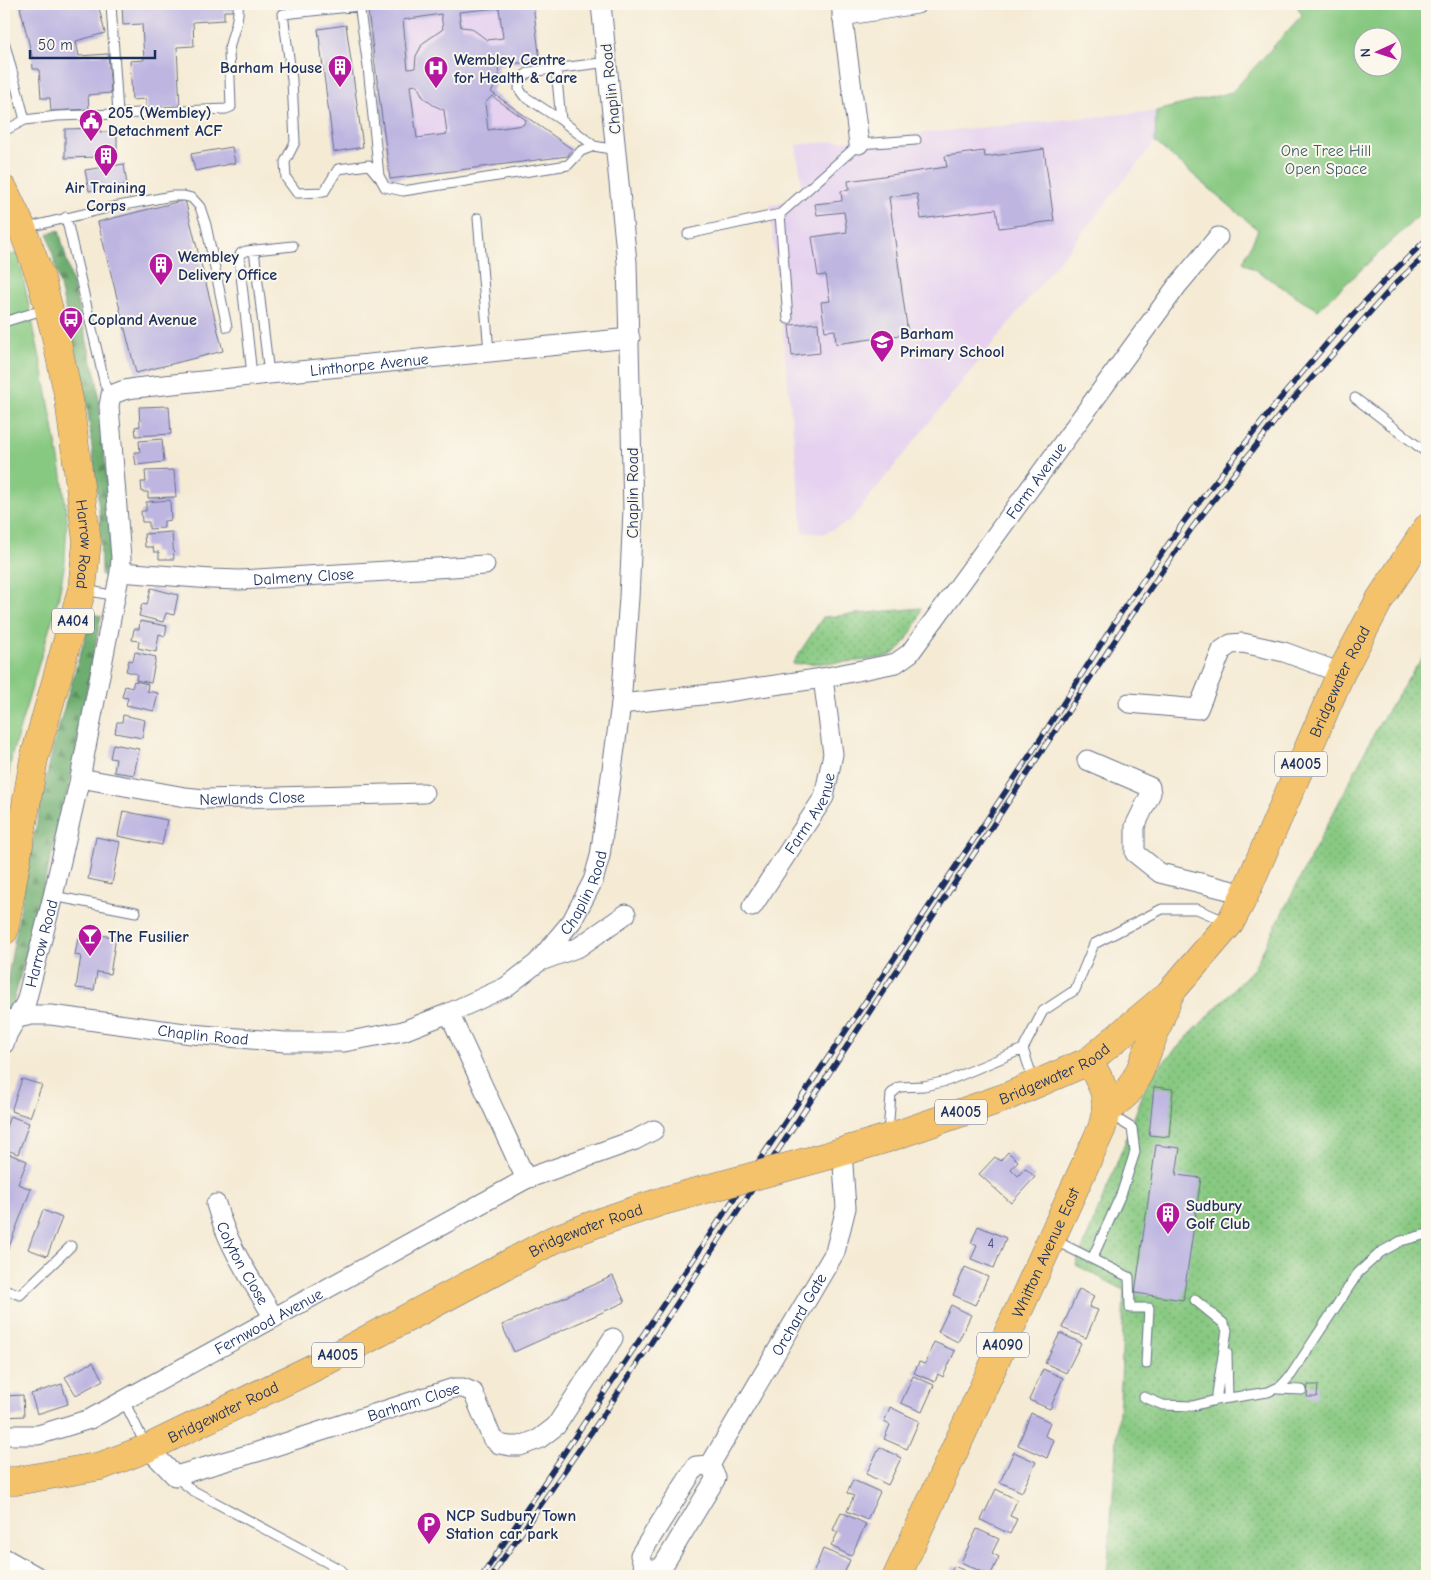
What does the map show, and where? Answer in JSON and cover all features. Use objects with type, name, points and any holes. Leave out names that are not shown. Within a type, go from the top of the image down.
[{"type":"main road","name":"Harrow Road","points":[[4,190],[22,228],[41,278],[55,333],[69,399],[87,542],[82,589],[34,759],[4,930]]},
{"type":"main road","name":"Bridgewater Road","points":[[4,1481],[16,1481],[101,1466],[148,1448],[317,1366],[553,1240],[602,1221],[663,1201],[888,1138],[1006,1097],[1089,1061],[1169,994],[1230,923],[1245,894],[1341,673],[1380,599],[1427,528]]},
{"type":"main road","name":"Bridgewater Road","points":[[1106,1112],[1127,1093],[1138,1074],[1169,994]]},
{"type":"main road","name":"Whitton Avenue East","points":[[896,1576],[1102,1128],[1106,1112],[1105,1090],[1089,1061]]},
{"type":"street","name":"Chaplin Road","points":[[10,1020],[32,1015],[51,1015],[192,1034],[285,1042],[344,1042],[403,1031],[449,1013],[506,987],[537,963],[572,921],[593,881],[600,856],[621,704],[633,510],[627,262],[601,4]]},
{"type":"street","points":[[859,144],[842,10],[917,4]]},
{"type":"street","name":"Farm Avenue","points":[[621,704],[720,693],[823,678],[896,664],[910,653],[1177,286],[1218,237]]},
{"type":"street","name":"Linthorpe Avenue","points":[[111,395],[135,388],[260,374],[630,338]]},
{"type":"street","name":"Harrow Road","points":[[4,1044],[10,1020],[26,1002],[53,896],[80,778],[120,572],[121,558],[109,406],[111,395]]},
{"type":"street","name":"Dalmeny Close","points":[[120,572],[240,580],[485,565]]},
{"type":"street","points":[[1129,703],[1198,708],[1222,650],[1231,644],[1243,643],[1284,652],[1341,673]]},
{"type":"street","name":"Farm Avenue","points":[[752,907],[824,797],[833,754],[823,678]]},
{"type":"street","points":[[1087,760],[1150,787],[1151,793],[1135,826],[1135,853],[1160,873],[1245,894]]},
{"type":"street","name":"Newlands Close","points":[[80,778],[204,799],[424,793]]},
{"type":"street","name":"Chaplin Road","points":[[537,963],[579,947],[626,914]]},
{"type":"street","points":[[449,1013],[526,1179]]},
{"type":"street","name":"Fernwood Avenue","points":[[4,1435],[38,1435],[90,1419],[526,1179],[635,1140],[654,1130]]},
{"type":"street","name":"Orchard Gate","points":[[643,1572],[661,1569],[716,1478],[710,1465],[835,1252],[846,1208],[836,1153]]},
{"type":"street","name":"Colyton Close","points":[[216,1204],[235,1253],[274,1318]]},
{"type":"street","name":"Barham Close","points":[[175,1476],[257,1452],[454,1388],[463,1388],[473,1392],[492,1438],[499,1444],[520,1446],[539,1439],[556,1426],[613,1338]]},
{"type":"street","points":[[148,1448],[175,1476]]},
{"type":"street","points":[[4,1558],[36,1576]]},
{"type":"lane","points":[[111,4],[118,114]]},
{"type":"lane","points":[[4,131],[25,120],[57,116],[231,108],[229,51],[238,19],[238,4]]},
{"type":"lane","points":[[378,176],[368,67],[359,5],[283,14],[292,80],[295,142],[285,162],[286,178],[297,193],[324,192],[338,169],[369,165],[385,188],[403,191],[568,165],[581,150],[594,146],[616,150]]},
{"type":"lane","points":[[4,41],[25,120]]},
{"type":"lane","points":[[594,146],[561,120],[524,96],[519,89],[519,82],[530,72],[608,62]]},
{"type":"lane","points":[[556,69],[561,120]]},
{"type":"lane","points":[[688,234],[780,214],[859,144],[916,140]]},
{"type":"lane","points":[[22,228],[66,217],[172,196],[192,198],[200,207],[206,225],[227,327]]},
{"type":"lane","points":[[780,214],[788,319]]},
{"type":"lane","points":[[66,217],[105,385],[111,395]]},
{"type":"lane","points":[[478,218],[489,352]]},
{"type":"lane","points":[[260,374],[239,257],[241,253],[254,250],[293,246]]},
{"type":"lane","points":[[254,250],[260,374]]},
{"type":"lane","points":[[4,322],[48,308]]},
{"type":"lane","points":[[1355,398],[1427,453]]},
{"type":"lane","points":[[82,589],[115,596]]},
{"type":"lane","points":[[53,896],[136,912]]},
{"type":"lane","points":[[888,1138],[891,1094],[899,1087],[924,1086],[947,1081],[1023,1048],[1043,1011],[1075,990],[1094,944],[1162,909],[1197,909],[1230,923]]},
{"type":"lane","points":[[1023,1048],[1034,1085]]},
{"type":"lane","points":[[1092,1259],[1122,1192],[1135,1152],[1132,1128],[1106,1112]]},
{"type":"lane","points":[[1144,1397],[1163,1406],[1192,1406],[1216,1400],[1268,1392],[1281,1386],[1291,1375],[1358,1272],[1381,1252],[1402,1241],[1427,1234]]},
{"type":"lane","points":[[1051,1238],[1130,1277],[1130,1308],[1149,1308],[1146,1364]]},
{"type":"lane","points":[[4,1289],[20,1295],[71,1246]]},
{"type":"lane","points":[[1195,1300],[1223,1323],[1227,1330],[1228,1398]]},
{"type":"lane","points":[[1216,1400],[1227,1330]]},
{"type":"lane","points":[[1274,1389],[1302,1390]]},
{"type":"lane","points":[[124,1401],[148,1448]]},
{"type":"lane","points":[[175,1476],[192,1490],[341,1570]]},
{"type":"shaded area","name":"Wembley Centre for Health & Care","points":[[367,4],[533,4],[540,61],[499,65],[499,75],[496,85],[491,92],[572,149],[568,156],[390,179]]},
{"type":"shaded area","name":"Barham Primary School","points":[[1156,111],[1155,142],[850,521],[823,534],[803,532],[770,205],[804,200],[796,145]]},
{"type":"green space","name":"One Tree Hill Open Space","points":[[1296,4],[1427,4],[1427,208],[1318,310],[1243,262],[1258,230],[1155,142],[1156,111],[1232,92],[1302,15]]},
{"type":"green space","points":[[59,230],[97,381],[112,550],[110,577],[101,575],[100,518],[87,404],[48,234]]},
{"type":"green space","points":[[18,253],[44,377],[62,475],[67,519],[65,562],[58,600],[12,754],[4,809],[4,257]]},
{"type":"green space","points":[[921,608],[918,620],[900,649],[895,653],[862,661],[792,664],[823,617]]},
{"type":"green space","points":[[92,614],[101,616],[69,787],[12,1008],[4,1009],[4,997],[30,855],[54,742]]},
{"type":"green space","points":[[1427,650],[1427,1576],[1107,1576],[1121,1383],[1124,1290],[1076,1265],[1149,1077],[1254,968],[1379,724]]},
{"type":"building","points":[[35,4],[98,4],[105,33],[76,41],[79,56],[108,54],[111,93],[88,95],[89,109],[51,111],[50,98],[41,98],[39,69],[33,69],[32,56],[20,7]]},
{"type":"building","points":[[122,4],[234,4],[234,11],[224,11],[224,20],[193,22],[194,46],[177,47],[180,108],[146,110],[146,99],[132,100],[130,61],[144,60],[142,24],[123,25]]},
{"type":"building","name":"Wembley Centre for Health & Care","points":[[367,4],[533,4],[540,61],[498,65],[499,75],[496,85],[491,92],[572,149],[568,156],[390,179]],"holes":[[[499,8],[503,38],[487,40],[471,28],[461,27],[459,12]],[[441,14],[443,29],[423,43],[416,56],[415,68],[408,69],[403,20]],[[417,85],[423,97],[433,105],[444,110],[447,134],[417,138],[410,86]],[[492,96],[526,120],[523,125],[488,130],[485,103]]]},
{"type":"building","name":"Barham House","points":[[346,25],[363,147],[334,152],[318,29]]},
{"type":"building","name":"205 (Wembley) Detachment ACF","points":[[100,128],[100,132],[117,132],[117,151],[99,152],[99,157],[65,158],[65,129]]},
{"type":"building","points":[[232,147],[235,163],[195,171],[191,154]]},
{"type":"building","points":[[1044,149],[1054,221],[999,228],[996,209],[921,219],[917,194],[889,197],[908,334],[836,344],[835,330],[825,331],[821,302],[830,301],[826,275],[818,276],[812,237],[847,232],[844,212],[817,215],[815,204],[842,201],[841,191],[849,190],[848,181],[947,167],[945,156],[984,151],[985,157]]},
{"type":"building","name":"Air Training Corps","points":[[124,164],[127,185],[89,191],[85,170]]},
{"type":"building","name":"Wembley Delivery Office","points":[[185,200],[223,351],[136,373],[98,222]]},
{"type":"building","points":[[818,323],[820,353],[792,356],[789,325]]},
{"type":"building","points":[[169,406],[171,434],[136,436],[135,427],[140,426],[139,407]]},
{"type":"building","points":[[162,439],[164,462],[136,465],[134,452],[140,452],[139,441]]},
{"type":"building","points":[[174,470],[176,497],[148,498],[148,492],[142,492],[141,482],[146,482],[145,471]]},
{"type":"building","points":[[170,500],[171,520],[164,521],[164,528],[149,529],[149,522],[142,522],[141,511],[146,511],[146,502]]},
{"type":"building","points":[[172,532],[174,559],[159,559],[159,552],[154,552],[153,547],[145,547],[144,534]]},
{"type":"building","points":[[151,588],[178,595],[174,615],[166,613],[163,622],[139,616],[142,604],[147,605]]},
{"type":"building","points":[[140,621],[167,626],[165,636],[159,634],[156,652],[138,648],[139,641],[132,640],[134,629],[139,629]]},
{"type":"building","points":[[135,652],[156,657],[151,683],[136,680],[137,674],[126,671],[129,660],[133,661]]},
{"type":"building","points":[[134,681],[148,684],[147,691],[158,693],[154,711],[126,705],[128,698],[122,697],[125,686],[132,688]]},
{"type":"building","points":[[123,715],[145,720],[142,738],[115,733],[117,722],[122,722]]},
{"type":"building","points":[[113,744],[139,749],[134,775],[114,772],[116,759],[110,758]]},
{"type":"building","points":[[123,811],[167,820],[162,845],[118,836]]},
{"type":"building","points":[[96,837],[120,842],[112,884],[88,879]]},
{"type":"building","points":[[97,935],[116,937],[110,974],[97,972],[94,990],[76,988],[81,956],[75,955],[78,938],[97,940]]},
{"type":"building","points":[[22,1079],[42,1085],[30,1117],[11,1111]]},
{"type":"building","points":[[1154,1087],[1173,1089],[1169,1137],[1149,1135]]},
{"type":"building","points":[[10,1116],[29,1123],[18,1154],[4,1149],[4,1132]]},
{"type":"building","name":"Sudbury Golf Club","points":[[1156,1145],[1180,1148],[1176,1175],[1201,1178],[1183,1300],[1135,1293]]},
{"type":"building","points":[[4,1152],[27,1161],[18,1184],[31,1189],[4,1260]]},
{"type":"building","points":[[1008,1152],[1018,1161],[1011,1169],[1018,1176],[1025,1168],[1035,1177],[1011,1203],[979,1174],[995,1157],[1000,1161]]},
{"type":"building","points":[[43,1210],[62,1218],[47,1256],[28,1249]]},
{"type":"building","points":[[978,1226],[1006,1238],[994,1268],[971,1259],[977,1246],[971,1243]]},
{"type":"building","points":[[965,1267],[988,1277],[975,1305],[953,1295]]},
{"type":"building","points":[[613,1276],[625,1302],[514,1352],[502,1325]]},
{"type":"building","points":[[1079,1289],[1094,1296],[1089,1307],[1098,1310],[1086,1338],[1062,1328]]},
{"type":"building","points":[[951,1305],[971,1315],[958,1342],[938,1332]]},
{"type":"building","points":[[1060,1333],[1081,1343],[1066,1373],[1045,1363]]},
{"type":"building","points":[[934,1342],[955,1351],[943,1377],[938,1374],[935,1382],[914,1373],[919,1362],[925,1364]]},
{"type":"building","points":[[93,1362],[103,1380],[76,1395],[65,1377]]},
{"type":"building","points":[[1043,1369],[1063,1378],[1050,1409],[1029,1400]]},
{"type":"building","points":[[913,1376],[934,1385],[922,1412],[901,1403]]},
{"type":"building","points":[[62,1384],[68,1404],[37,1414],[31,1394]]},
{"type":"building","points":[[1308,1385],[1318,1385],[1317,1397],[1307,1397]]},
{"type":"building","points":[[23,1395],[24,1416],[4,1417],[4,1396]]},
{"type":"building","points":[[890,1407],[919,1421],[907,1449],[884,1439],[890,1425],[884,1422]]},
{"type":"building","points":[[1031,1413],[1050,1422],[1045,1436],[1054,1440],[1047,1458],[1018,1445]]},
{"type":"building","points":[[880,1447],[901,1458],[888,1485],[866,1474]]},
{"type":"building","points":[[1014,1452],[1036,1462],[1022,1492],[1000,1482]]},
{"type":"building","points":[[853,1480],[880,1492],[867,1520],[847,1511],[854,1496],[847,1493]]},
{"type":"building","points":[[996,1489],[1017,1500],[1010,1516],[1017,1519],[1010,1534],[981,1520]]},
{"type":"building","points":[[841,1512],[866,1524],[851,1556],[831,1546],[838,1532],[833,1530]]},
{"type":"building","points":[[977,1529],[999,1539],[992,1553],[999,1557],[990,1576],[961,1562]]},
{"type":"building","points":[[823,1549],[850,1560],[843,1576],[812,1576]]},
{"type":"building","points":[[954,1566],[977,1576],[949,1576]]},
{"type":"railway","points":[[482,1576],[1034,749],[1126,605],[1185,520],[1280,399],[1333,336],[1388,277],[1427,239]]},
{"type":"railway","points":[[494,1572],[604,1414],[1129,619],[1192,528],[1286,407],[1396,283],[1427,254]]},
{"type":"place","name":"Barham House","points":[[340,88]]},
{"type":"place","name":"Wembley Centre for Health & Care","points":[[436,89]]},
{"type":"place","name":"205 (Wembley) Detachment ACF","points":[[91,142]]},
{"type":"place","name":"Air Training Corps","points":[[106,177]]},
{"type":"place","name":"Wembley Delivery Office","points":[[161,286]]},
{"type":"place","name":"Copland Avenue","points":[[71,340]]},
{"type":"place","name":"Barham Primary School","points":[[882,363]]},
{"type":"place","name":"The Fusilier","points":[[90,957]]},
{"type":"place","name":"Sudbury Golf Club","points":[[1168,1235]]},
{"type":"place","name":"NCP Sudbury Town Station car park","points":[[429,1545]]}]
